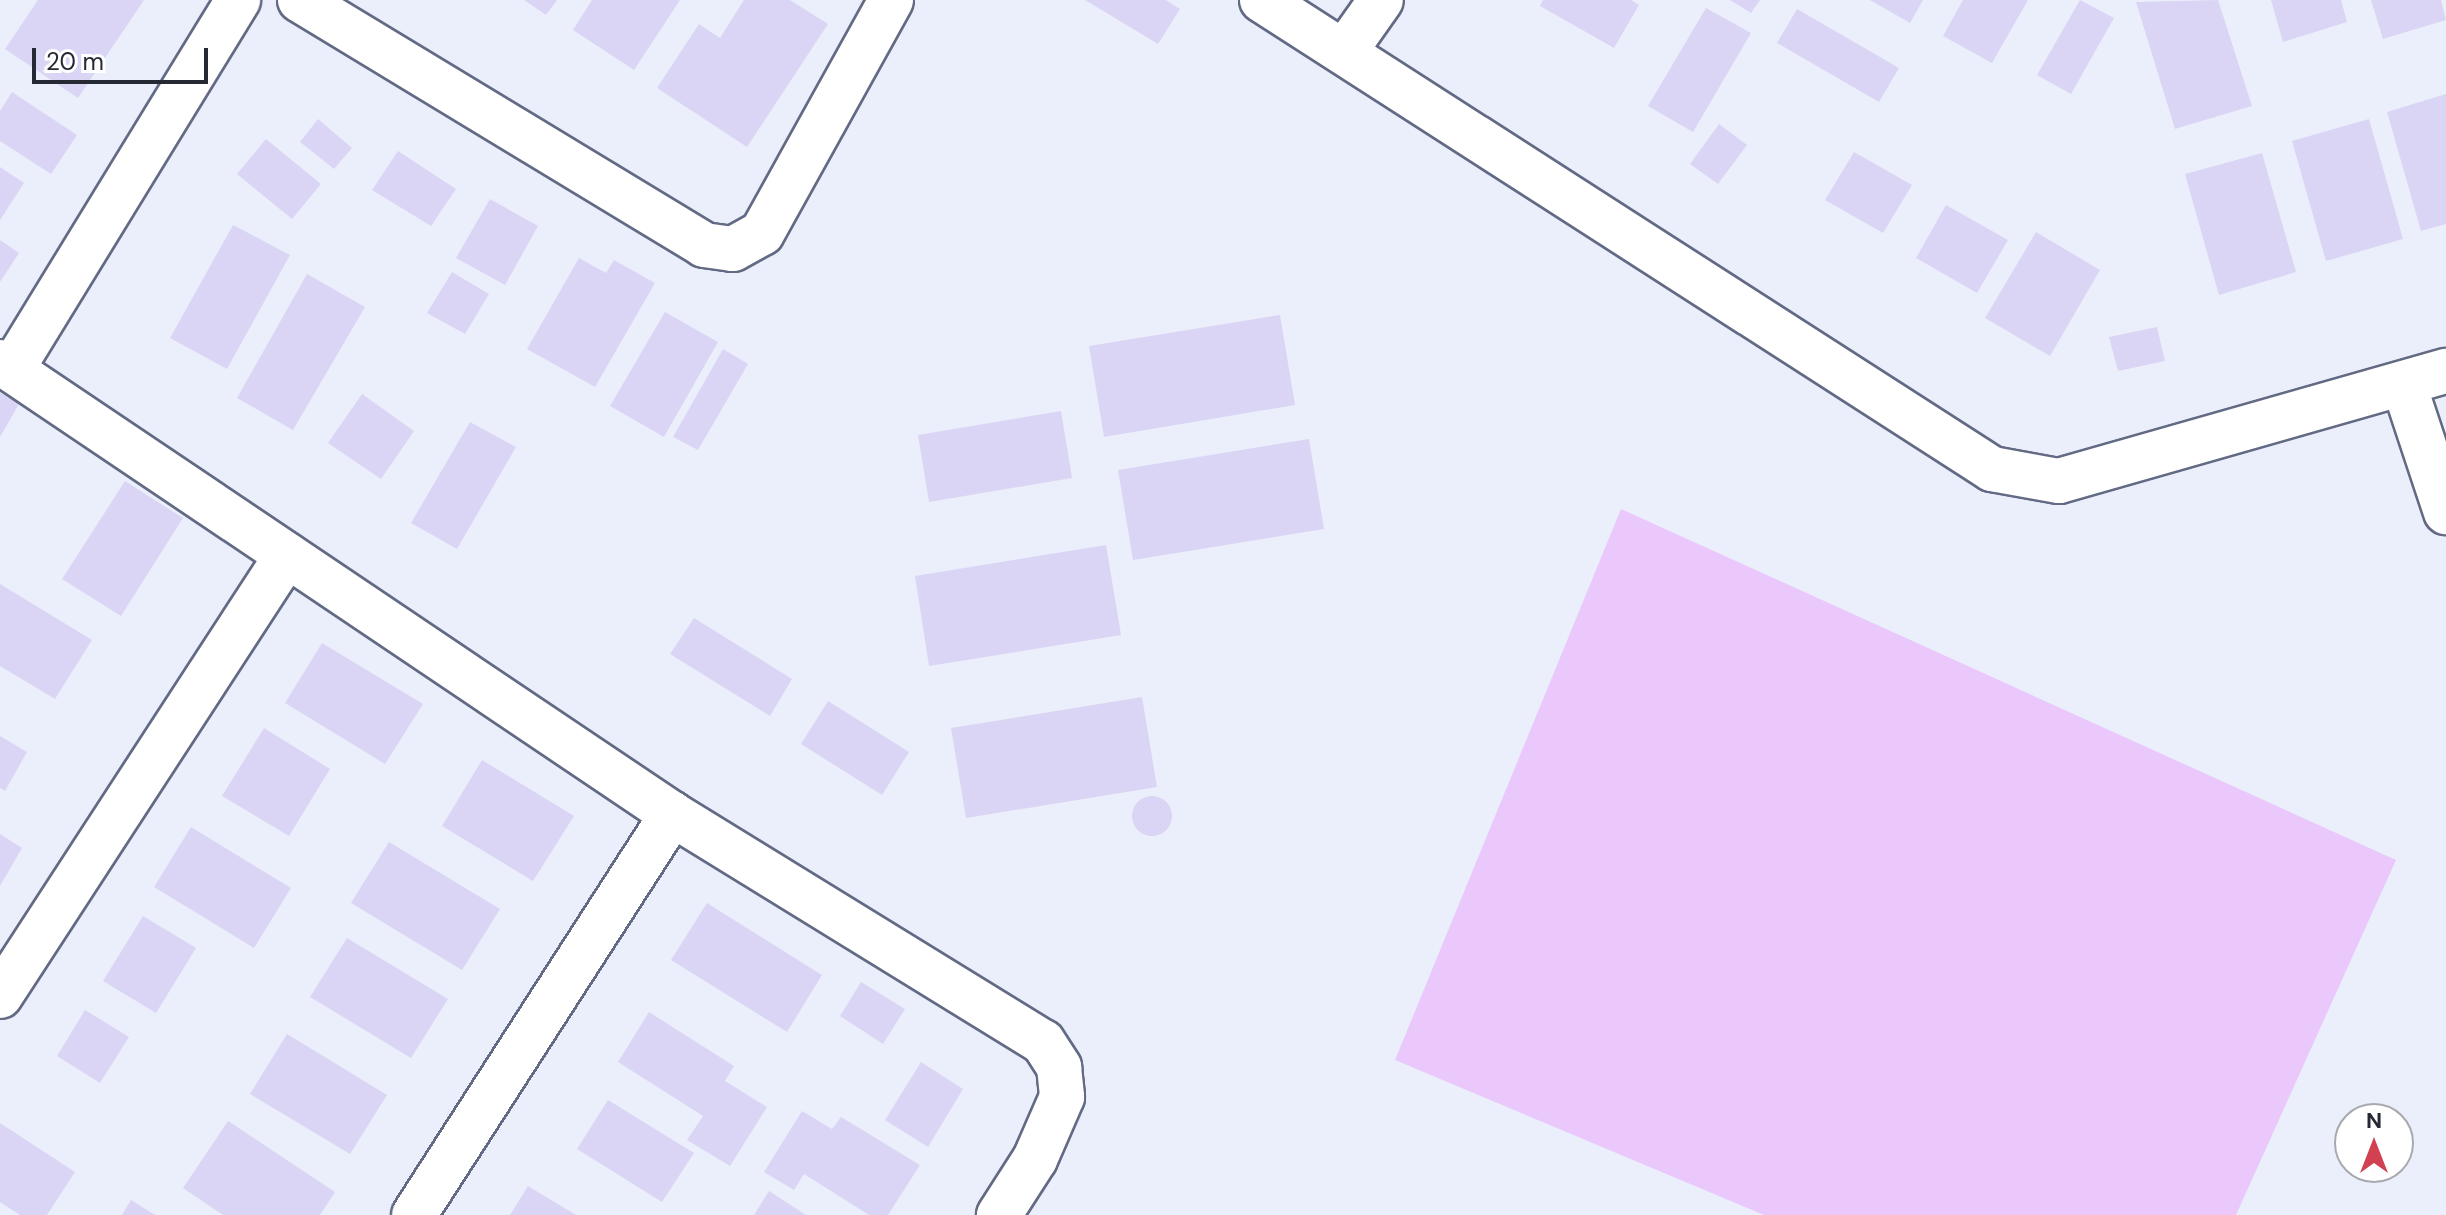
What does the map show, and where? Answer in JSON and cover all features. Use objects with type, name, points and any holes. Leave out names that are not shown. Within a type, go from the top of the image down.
[{"type":"street","points":[[238,0],[6,366],[672,814],[1043,1042],[1059,1067],[1062,1097],[1035,1159],[999,1215]]},
{"type":"street","points":[[300,0],[704,245],[733,249],[762,233],[891,0]]},
{"type":"street","points":[[1262,0],[1992,469],[2059,481],[2446,371]]},
{"type":"street","points":[[1345,51],[1381,0]]},
{"type":"street","points":[[2404,385],[2446,512]]},
{"type":"street","points":[[0,996],[287,555]]},
{"type":"street","points":[[414,1215],[672,814]]},
{"type":"shaded area","points":[[1621,509],[2396,860],[2236,1215],[1764,1215],[1395,1060]]},
{"type":"building","points":[[38,0],[144,0],[78,98],[5,49]]},
{"type":"building","points":[[524,0],[557,0],[546,15]]},
{"type":"building","points":[[592,0],[680,0],[634,70],[573,30]]},
{"type":"building","points":[[744,0],[790,0],[828,24],[747,147],[657,88],[699,24],[720,38]]},
{"type":"building","points":[[1085,0],[1166,0],[1180,9],[1158,44]]},
{"type":"building","points":[[1543,0],[1631,0],[1639,5],[1614,48],[1540,6]]},
{"type":"building","points":[[1730,0],[1760,0],[1751,13]]},
{"type":"building","points":[[1870,0],[1923,0],[1910,23]]},
{"type":"building","points":[[1963,0],[2028,0],[1992,63],[1943,36]]},
{"type":"building","points":[[2080,0],[2114,18],[2071,94],[2037,75]]},
{"type":"building","points":[[2218,0],[2252,106],[2175,129],[2136,2]]},
{"type":"building","points":[[2271,0],[2341,0],[2347,22],[2283,42]]},
{"type":"building","points":[[2371,0],[2441,0],[2446,20],[2383,39]]},
{"type":"building","points":[[1706,8],[1751,33],[1693,132],[1648,106]]},
{"type":"building","points":[[1797,9],[1899,68],[1879,102],[1777,43]]},
{"type":"building","points":[[12,92],[77,135],[51,174],[0,141],[0,111]]},
{"type":"building","points":[[2446,94],[2446,224],[2421,231],[2387,112]]},
{"type":"building","points":[[318,119],[352,148],[334,169],[300,142]]},
{"type":"building","points":[[2369,119],[2403,239],[2326,261],[2292,141]]},
{"type":"building","points":[[1719,124],[1747,145],[1718,184],[1690,164]]},
{"type":"building","points":[[266,139],[321,184],[292,219],[237,174]]},
{"type":"building","points":[[398,151],[456,189],[431,226],[372,190]]},
{"type":"building","points":[[1854,152],[1912,185],[1883,233],[1825,200]]},
{"type":"building","points":[[2262,153],[2296,272],[2219,295],[2185,174]]},
{"type":"building","points":[[0,167],[24,183],[0,220]]},
{"type":"building","points":[[490,199],[538,226],[505,285],[456,258]]},
{"type":"building","points":[[1946,205],[2008,240],[1977,293],[1916,258]]},
{"type":"building","points":[[233,225],[290,255],[227,369],[170,338]]},
{"type":"building","points":[[2036,232],[2100,270],[2050,356],[1985,318]]},
{"type":"building","points":[[0,240],[19,253],[0,282]]},
{"type":"building","points":[[579,258],[606,273],[614,260],[655,283],[595,387],[527,349]]},
{"type":"building","points":[[452,272],[489,294],[465,334],[427,313]]},
{"type":"building","points":[[307,274],[365,307],[293,430],[237,398]]},
{"type":"building","points":[[665,312],[718,342],[664,437],[610,406]]},
{"type":"building","points":[[1280,315],[1295,405],[1104,437],[1089,346]]},
{"type":"building","points":[[2157,327],[2165,361],[2118,371],[2109,337]]},
{"type":"building","points":[[723,349],[748,364],[698,450],[673,437]]},
{"type":"building","points":[[0,393],[19,404],[0,437]]},
{"type":"building","points":[[362,394],[414,431],[381,479],[328,443]]},
{"type":"building","points":[[1061,411],[1072,478],[929,502],[918,435]]},
{"type":"building","points":[[470,422],[516,447],[457,549],[411,523]]},
{"type":"building","points":[[1309,439],[1324,529],[1133,560],[1118,470]]},
{"type":"building","points":[[125,481],[183,518],[121,616],[62,579]]},
{"type":"building","points":[[1106,545],[1121,635],[929,666],[915,576]]},
{"type":"building","points":[[0,584],[92,640],[55,699],[0,666]]},
{"type":"building","points":[[694,618],[792,679],[770,716],[670,654]]},
{"type":"building","points":[[322,643],[423,704],[385,764],[285,703]]},
{"type":"building","points":[[1142,697],[1157,787],[966,818],[951,728]]},
{"type":"building","points":[[828,701],[909,752],[882,795],[801,744]]},
{"type":"building","points":[[264,728],[330,769],[289,836],[222,796]]},
{"type":"building","points":[[0,736],[27,752],[5,791],[0,788]]},
{"type":"building","points":[[482,760],[574,816],[533,881],[442,826]]},
{"type":"building","points":[[1152,796],[1166,802],[1172,816],[1166,830],[1152,836],[1138,830],[1132,816],[1138,802]]},
{"type":"building","points":[[191,827],[291,888],[254,948],[154,887]]},
{"type":"building","points":[[0,834],[22,848],[0,886]]},
{"type":"building","points":[[389,842],[500,909],[462,970],[351,903]]},
{"type":"building","points":[[707,903],[822,975],[787,1032],[671,960]]},
{"type":"building","points":[[143,916],[196,948],[156,1013],[103,981]]},
{"type":"building","points":[[347,938],[448,999],[411,1058],[310,997]]},
{"type":"building","points":[[861,982],[905,1009],[883,1044],[840,1016]]},
{"type":"building","points":[[85,1010],[129,1037],[100,1083],[57,1056]]},
{"type":"building","points":[[649,1012],[734,1066],[725,1081],[767,1107],[730,1166],[687,1140],[703,1116],[618,1062]]},
{"type":"building","points":[[287,1034],[387,1095],[350,1154],[250,1094]]},
{"type":"building","points":[[921,1062],[963,1089],[928,1147],[885,1120]]},
{"type":"building","points":[[608,1100],[694,1153],[662,1202],[577,1149]]},
{"type":"building","points":[[802,1111],[832,1129],[841,1117],[920,1165],[888,1215],[869,1215],[804,1174],[794,1190],[764,1172]]},
{"type":"building","points":[[228,1121],[335,1192],[320,1215],[223,1215],[183,1188]]},
{"type":"building","points":[[0,1123],[75,1172],[47,1215],[20,1215],[0,1202]]},
{"type":"building","points":[[528,1186],[576,1215],[510,1215]]},
{"type":"building","points":[[769,1191],[806,1215],[754,1215]]},
{"type":"building","points":[[131,1200],[155,1215],[122,1215]]}]
